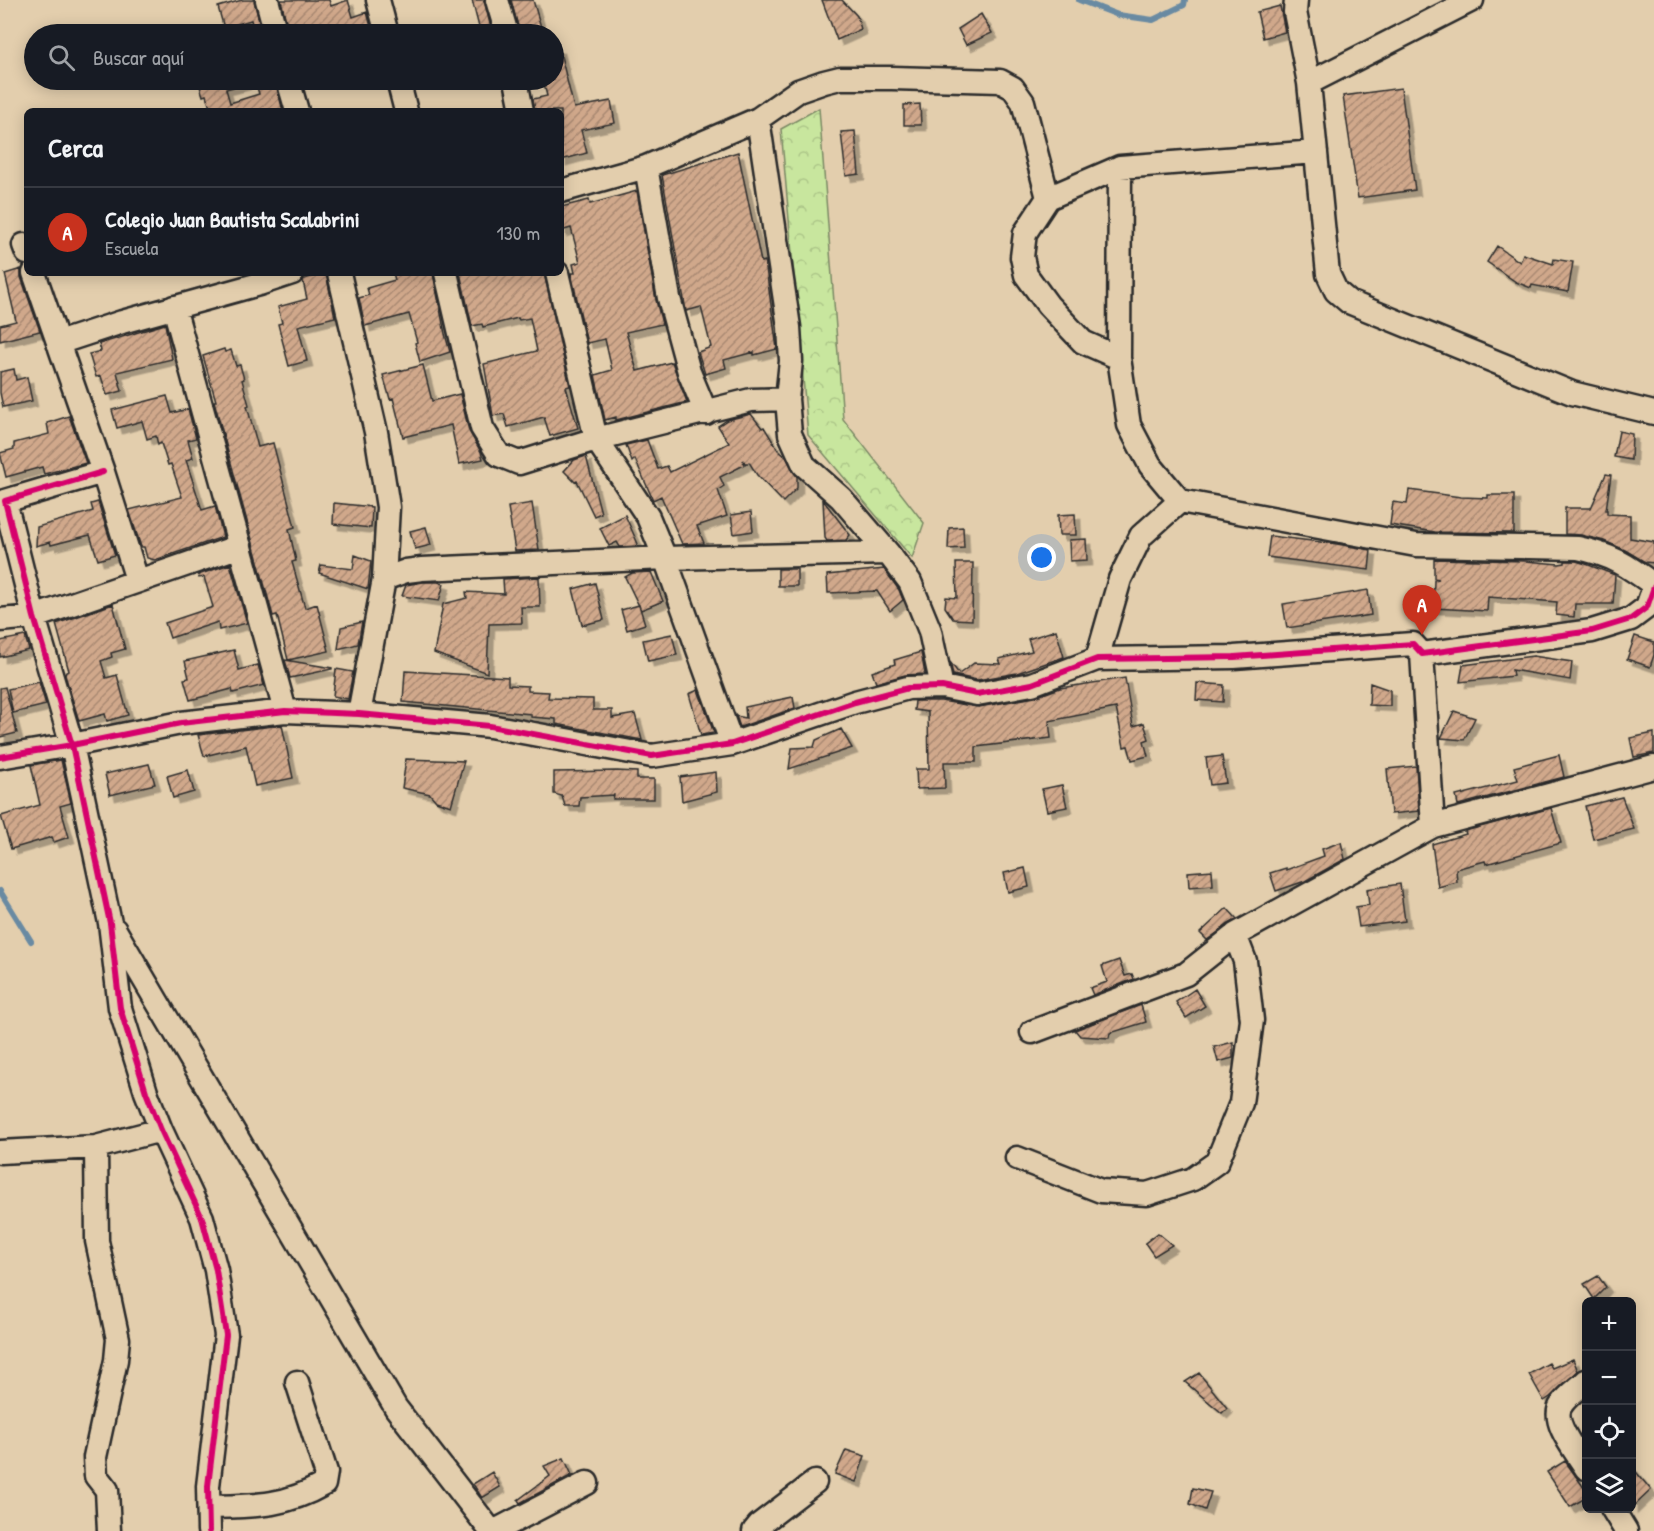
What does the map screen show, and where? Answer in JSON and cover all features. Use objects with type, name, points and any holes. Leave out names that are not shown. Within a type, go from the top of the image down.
[{"type":"street","points":[[267,0],[273,24]]},
{"type":"street","points":[[378,0],[384,24]]},
{"type":"street","points":[[497,0],[504,24]]},
{"type":"street","points":[[1296,0],[1294,12],[1309,82],[1328,274],[1336,291],[1350,302],[1572,393],[1654,413]]},
{"type":"street","points":[[1309,82],[1472,0]]},
{"type":"street","points":[[564,190],[646,167],[758,119],[798,92],[840,78],[1000,81],[1013,88],[1023,102],[1048,198]]},
{"type":"street","points":[[291,90],[296,108]]},
{"type":"street","points":[[401,90],[405,108]]},
{"type":"street","points":[[518,90],[521,108]]},
{"type":"street","points":[[758,119],[789,327],[791,361],[787,399],[790,434],[804,465],[841,498],[910,582],[930,631],[942,687]]},
{"type":"street","points":[[1119,358],[1083,342],[1048,305],[1026,275],[1022,257],[1025,233],[1048,198],[1120,166],[1316,152]]},
{"type":"street","points":[[1120,166],[1119,358],[1130,425],[1150,465],[1180,501],[1416,545],[1578,548],[1622,561],[1654,586],[1647,607],[1630,619],[1592,631],[1422,654]]},
{"type":"street","points":[[646,167],[669,298],[689,372],[706,413]]},
{"type":"street","points":[[35,276],[103,472],[137,580]]},
{"type":"street","points":[[58,343],[283,276]]},
{"type":"street","points":[[340,276],[376,432],[388,507],[384,579],[359,714]]},
{"type":"street","points":[[447,276],[482,428],[499,455],[519,463],[596,439],[751,400],[787,399]]},
{"type":"street","points":[[558,276],[596,439],[648,517],[732,744]]},
{"type":"street","points":[[174,307],[285,711]]},
{"type":"street","points":[[103,472],[5,501],[34,617],[72,745],[110,923],[120,1008],[146,1092],[202,1218],[216,1270],[226,1335],[208,1486],[209,1531]]},
{"type":"street","points":[[1097,659],[1120,579],[1141,536],[1180,501]]},
{"type":"street","points":[[0,620],[34,617],[240,546]]},
{"type":"street","points":[[384,579],[406,571],[422,569],[665,558],[888,553]]},
{"type":"street","points":[[0,758],[181,723],[285,711],[359,714],[490,726],[652,756],[732,744],[908,688],[942,687],[977,694],[1032,684],[1097,659],[1234,657],[1413,644],[1422,654],[1433,826]]},
{"type":"street","points":[[1032,1032],[1186,974],[1235,935],[1433,826],[1654,766]]},
{"type":"street","points":[[110,923],[396,1407],[493,1531],[587,1483]]},
{"type":"street","points":[[1017,1158],[1101,1191],[1147,1194],[1193,1179],[1217,1162],[1241,1103],[1252,1020],[1245,961],[1235,935]]},
{"type":"street","points":[[0,1152],[96,1147],[161,1130]]},
{"type":"street","points":[[96,1147],[98,1241],[118,1339],[116,1360],[95,1457],[96,1476],[107,1490],[109,1531]]},
{"type":"street","points":[[209,1507],[267,1505],[284,1501],[324,1484],[326,1472],[297,1382]]},
{"type":"street","points":[[1582,1385],[1560,1405],[1557,1416],[1560,1425],[1582,1460]]},
{"type":"street","points":[[754,1531],[759,1524],[815,1482]]},
{"type":"street","points":[[1615,1513],[1626,1531]]},
{"type":"green space","points":[[819,108],[843,419],[924,523],[912,558],[808,435],[781,129]]},
{"type":"building","points":[[242,0],[254,0],[260,24],[252,24],[251,20],[238,24],[223,24],[218,7]]},
{"type":"building","points":[[281,0],[329,0],[331,6],[348,0],[353,17],[367,12],[370,24],[287,24]]},
{"type":"building","points":[[472,0],[484,0],[490,24],[478,24]]},
{"type":"building","points":[[511,0],[533,0],[540,24],[517,24]]},
{"type":"building","points":[[822,0],[842,0],[857,16],[861,29],[837,40]]},
{"type":"building","points":[[1280,6],[1285,32],[1263,38],[1257,12]]},
{"type":"building","points":[[981,14],[992,33],[966,45],[958,29]]},
{"type":"building","points":[[564,68],[574,108],[611,101],[615,123],[581,130],[587,153],[564,159],[564,108],[534,108],[533,99],[547,96],[546,90],[564,90]]},
{"type":"building","points":[[1401,88],[1415,190],[1358,198],[1343,96]]},
{"type":"building","points":[[201,90],[226,90],[230,103],[259,94],[258,90],[278,90],[282,108],[210,108],[206,95],[203,96]]},
{"type":"building","points":[[920,104],[921,125],[904,125],[904,105]]},
{"type":"building","points":[[855,131],[859,174],[846,176],[841,132]]},
{"type":"building","points":[[738,152],[761,262],[765,261],[777,349],[724,360],[726,368],[705,374],[698,352],[711,347],[701,307],[686,311],[662,175]]},
{"type":"building","points":[[637,191],[662,324],[626,332],[637,371],[672,362],[687,402],[616,420],[616,417],[605,420],[595,375],[612,370],[605,339],[587,343],[571,273],[575,273],[573,264],[580,262],[571,228],[564,230],[564,206],[589,200],[590,204]]},
{"type":"building","points":[[1497,246],[1520,262],[1523,254],[1553,264],[1554,259],[1573,262],[1568,292],[1532,285],[1531,288],[1516,282],[1487,262]]},
{"type":"building","points":[[21,269],[21,277],[40,331],[0,341],[0,325],[16,321],[5,274]]},
{"type":"building","points":[[327,276],[335,317],[298,326],[307,361],[289,366],[278,324],[282,323],[278,307],[307,299],[304,279]]},
{"type":"building","points":[[394,276],[434,276],[450,352],[420,362],[409,314],[365,326],[359,298],[369,295],[367,288],[395,280]]},
{"type":"building","points":[[461,276],[545,276],[570,386],[566,387],[578,428],[550,436],[544,417],[508,427],[504,414],[493,416],[484,364],[537,351],[530,318],[519,320],[518,318],[483,327],[482,324],[472,326]]},
{"type":"building","points":[[165,324],[172,359],[117,372],[122,391],[107,395],[101,376],[96,377],[89,354],[101,351],[99,344]]},
{"type":"building","points":[[224,349],[225,352],[231,350],[236,366],[240,365],[249,405],[247,406],[258,447],[273,443],[295,527],[289,529],[296,561],[292,562],[305,608],[317,604],[329,651],[288,660],[277,615],[273,616],[203,356]]},
{"type":"building","points":[[423,365],[432,401],[460,394],[469,431],[483,459],[459,464],[451,425],[403,437],[393,398],[390,399],[383,375]]},
{"type":"building","points":[[14,369],[16,380],[27,377],[32,401],[3,407],[0,372]]},
{"type":"building","points":[[167,396],[172,413],[188,409],[196,438],[188,440],[193,458],[186,460],[202,510],[215,506],[223,537],[155,560],[147,558],[144,547],[141,547],[129,510],[182,497],[171,464],[168,465],[161,443],[158,445],[156,436],[147,439],[142,421],[117,428],[112,410]]},
{"type":"building","points":[[751,414],[762,428],[764,427],[778,450],[786,457],[797,477],[797,488],[783,502],[757,475],[749,462],[746,464],[743,460],[744,465],[720,477],[724,486],[718,490],[727,516],[697,526],[704,543],[682,544],[661,496],[653,500],[635,459],[632,462],[626,445],[647,440],[658,469],[667,466],[670,472],[729,443],[718,426],[727,420]]},
{"type":"building","points":[[69,416],[86,463],[44,474],[42,467],[6,477],[0,453],[14,449],[14,443],[49,434],[47,423]]},
{"type":"building","points":[[1619,431],[1632,434],[1631,460],[1614,457]]},
{"type":"building","points":[[586,456],[601,513],[594,516],[577,481],[575,482],[564,471],[574,460]]},
{"type":"building","points":[[1606,474],[1611,475],[1607,514],[1630,515],[1630,538],[1654,542],[1654,563],[1645,562],[1604,541],[1581,535],[1565,534],[1565,508],[1591,508]]},
{"type":"building","points":[[1409,490],[1461,497],[1488,498],[1488,495],[1514,495],[1514,533],[1435,532],[1390,525],[1393,502],[1407,504]]},
{"type":"building","points":[[823,500],[850,535],[846,540],[827,541],[825,538]]},
{"type":"building","points":[[98,502],[115,555],[98,560],[90,535],[51,545],[50,542],[36,546],[37,527],[93,511],[91,504]]},
{"type":"building","points":[[334,503],[372,507],[371,528],[333,524]]},
{"type":"building","points":[[532,503],[539,550],[515,551],[508,507]]},
{"type":"building","points":[[751,512],[753,531],[734,534],[731,515]]},
{"type":"building","points":[[1075,514],[1076,535],[1059,535],[1058,515]]},
{"type":"building","points":[[625,515],[637,546],[620,547],[617,542],[609,546],[600,528]]},
{"type":"building","points":[[426,527],[431,545],[415,549],[410,531]]},
{"type":"building","points":[[963,527],[964,548],[948,549],[949,528]]},
{"type":"building","points":[[1270,536],[1371,550],[1369,570],[1267,557]]},
{"type":"building","points":[[1086,539],[1087,560],[1070,561],[1069,540]]},
{"type":"building","points":[[355,555],[371,561],[368,589],[319,573],[321,565],[353,569]]},
{"type":"building","points":[[1434,559],[1559,564],[1565,561],[1576,561],[1615,575],[1613,604],[1575,604],[1574,617],[1556,615],[1557,602],[1488,597],[1487,611],[1433,608],[1434,580],[1439,579],[1434,578]]},
{"type":"building","points":[[956,563],[973,563],[972,620],[953,619],[945,607],[946,597],[957,598]]},
{"type":"building","points":[[230,564],[247,623],[219,630],[218,622],[170,638],[165,623],[213,607],[204,577],[199,578],[198,575]]},
{"type":"building","points":[[778,569],[797,569],[797,586],[778,586]]},
{"type":"building","points":[[884,569],[899,590],[903,600],[890,611],[877,591],[828,593],[827,575]]},
{"type":"building","points":[[651,572],[663,601],[641,610],[625,577],[632,573]]},
{"type":"building","points":[[539,577],[540,607],[521,607],[522,623],[489,624],[487,673],[434,653],[443,604],[467,598],[466,592],[504,594],[503,579]]},
{"type":"building","points":[[423,582],[444,584],[439,601],[402,596],[406,585]]},
{"type":"building","points":[[595,583],[604,620],[582,625],[573,589]]},
{"type":"building","points":[[1368,590],[1371,615],[1287,628],[1283,604]]},
{"type":"building","points":[[113,604],[125,649],[111,653],[112,657],[101,661],[106,678],[117,675],[128,715],[107,721],[105,714],[79,721],[65,675],[69,671],[56,624]]},
{"type":"building","points":[[639,605],[645,624],[627,630],[621,610]]},
{"type":"building","points":[[362,622],[358,644],[338,649],[341,627]]},
{"type":"building","points":[[1056,630],[1064,657],[1017,673],[977,680],[953,675],[950,662],[959,674],[974,663],[1001,664],[999,659],[1032,651],[1028,639]]},
{"type":"building","points":[[672,634],[677,655],[648,661],[643,640]]},
{"type":"building","points":[[25,636],[29,650],[0,657],[0,641]]},
{"type":"building","points":[[1635,636],[1654,642],[1654,655],[1650,667],[1627,659]]},
{"type":"building","points":[[234,650],[239,670],[258,665],[264,685],[233,693],[232,689],[190,700],[184,679],[189,678],[185,661]]},
{"type":"building","points":[[921,652],[925,674],[905,675],[876,683],[872,672],[895,664],[894,660]]},
{"type":"building","points":[[1533,656],[1572,662],[1570,680],[1512,670],[1513,676],[1460,682],[1463,665]]},
{"type":"building","points":[[285,660],[332,668],[332,669],[290,678]]},
{"type":"building","points":[[336,669],[353,672],[348,699],[333,696]]},
{"type":"building","points":[[405,671],[508,677],[508,685],[528,686],[528,691],[549,692],[548,698],[593,699],[593,710],[612,710],[612,718],[635,714],[642,740],[556,724],[556,719],[531,717],[531,714],[403,702]]},
{"type":"building","points":[[1125,678],[1133,726],[1144,723],[1149,739],[1144,741],[1148,756],[1132,760],[1128,746],[1124,747],[1116,708],[1049,721],[1051,738],[976,747],[976,762],[944,762],[945,788],[917,789],[916,769],[929,769],[928,712],[914,710],[915,701],[941,701],[979,707],[1035,697],[1060,688]]},
{"type":"building","points":[[39,682],[46,705],[13,713],[8,689]]},
{"type":"building","points":[[1197,683],[1224,685],[1223,702],[1196,700]]},
{"type":"building","points":[[1370,683],[1390,690],[1390,706],[1369,705]]},
{"type":"building","points":[[5,687],[17,733],[0,737],[0,688]]},
{"type":"building","points":[[698,690],[714,733],[701,735],[689,694]]},
{"type":"building","points":[[793,697],[795,708],[740,727],[736,716],[746,718],[745,707]]},
{"type":"building","points":[[1454,711],[1475,718],[1464,740],[1441,738]]},
{"type":"building","points":[[282,725],[293,778],[255,786],[246,746],[204,756],[198,735]]},
{"type":"building","points":[[841,729],[852,748],[789,769],[792,748],[814,747],[816,740]]},
{"type":"building","points":[[1654,733],[1654,753],[1634,757],[1630,738]]},
{"type":"building","points":[[1559,755],[1564,777],[1458,805],[1456,796],[1518,780],[1514,767]]},
{"type":"building","points":[[1222,756],[1226,783],[1210,785],[1206,758]]},
{"type":"building","points":[[406,759],[464,761],[451,806],[436,801],[430,794],[402,788]]},
{"type":"building","points":[[61,760],[71,803],[60,806],[69,837],[54,842],[52,837],[11,849],[1,816],[40,805],[31,765]]},
{"type":"building","points":[[149,764],[155,784],[110,795],[105,774]]},
{"type":"building","points":[[1416,766],[1419,811],[1391,814],[1387,769]]},
{"type":"building","points":[[188,770],[194,792],[173,798],[167,776]]},
{"type":"building","points":[[554,772],[637,772],[637,779],[654,779],[654,799],[613,799],[614,795],[580,797],[579,806],[565,806],[562,796],[554,794]]},
{"type":"building","points":[[716,772],[717,792],[682,801],[680,777]]},
{"type":"building","points":[[1062,785],[1067,807],[1047,811],[1042,789]]},
{"type":"building","points":[[1622,797],[1634,829],[1593,839],[1585,806]]},
{"type":"building","points":[[1551,808],[1561,843],[1486,864],[1485,861],[1456,869],[1457,882],[1438,887],[1432,844],[1466,834],[1465,831]]},
{"type":"building","points":[[1341,842],[1345,859],[1305,881],[1276,891],[1270,873],[1286,868],[1286,870],[1324,856],[1322,849]]},
{"type":"building","points":[[1025,868],[1029,887],[1008,892],[1004,873]]},
{"type":"building","points":[[1212,870],[1213,885],[1189,887],[1188,872]]},
{"type":"building","points":[[1400,884],[1405,921],[1359,927],[1356,907],[1369,905],[1367,889]]},
{"type":"building","points":[[1227,908],[1237,919],[1207,940],[1200,933]]},
{"type":"building","points":[[1119,960],[1125,976],[1132,974],[1134,979],[1093,995],[1090,988],[1107,982],[1102,966]]},
{"type":"building","points":[[1195,989],[1205,1006],[1186,1018],[1176,1002]]},
{"type":"building","points":[[1141,1005],[1146,1022],[1110,1033],[1109,1038],[1080,1036],[1075,1030]]},
{"type":"building","points":[[1233,1042],[1233,1058],[1218,1062],[1214,1047]]},
{"type":"building","points":[[1158,1233],[1172,1245],[1154,1256],[1145,1243]]},
{"type":"building","points":[[1598,1276],[1606,1287],[1596,1297],[1593,1297],[1584,1284]]},
{"type":"building","points":[[1573,1359],[1578,1371],[1544,1401],[1529,1374],[1549,1363],[1552,1368]]},
{"type":"building","points":[[1199,1373],[1227,1408],[1222,1413],[1185,1382]]},
{"type":"building","points":[[846,1450],[865,1456],[856,1482],[835,1474]]},
{"type":"building","points":[[564,1458],[572,1475],[520,1503],[518,1500],[550,1476],[544,1466]]},
{"type":"building","points":[[1565,1461],[1582,1485],[1582,1500],[1570,1507],[1547,1472]]},
{"type":"building","points":[[492,1472],[500,1487],[482,1498],[473,1484]]},
{"type":"building","points":[[1636,1472],[1651,1490],[1636,1504]]},
{"type":"building","points":[[1193,1488],[1211,1492],[1205,1510],[1190,1504]]},
{"type":"waterway","points":[[1079,0],[1118,15],[1153,20],[1184,5],[1185,0]]},
{"type":"waterway","points":[[0,891],[31,941]]},
{"type":"cycle path","points":[[103,472],[5,501],[34,617],[72,745],[110,923],[120,1008],[146,1092],[202,1218],[216,1270],[226,1335],[208,1486],[209,1531]]},
{"type":"cycle path","points":[[0,757],[181,723],[285,711],[359,714],[490,726],[652,756],[732,744],[855,702],[908,688],[942,687],[977,694],[1032,684],[1097,659],[1234,657],[1413,644],[1422,654],[1592,631],[1631,619],[1647,607],[1654,587]]},
{"type":"place","name":"Colegio Juan Bautista Scalabrini","points":[[1422,635]]}]
